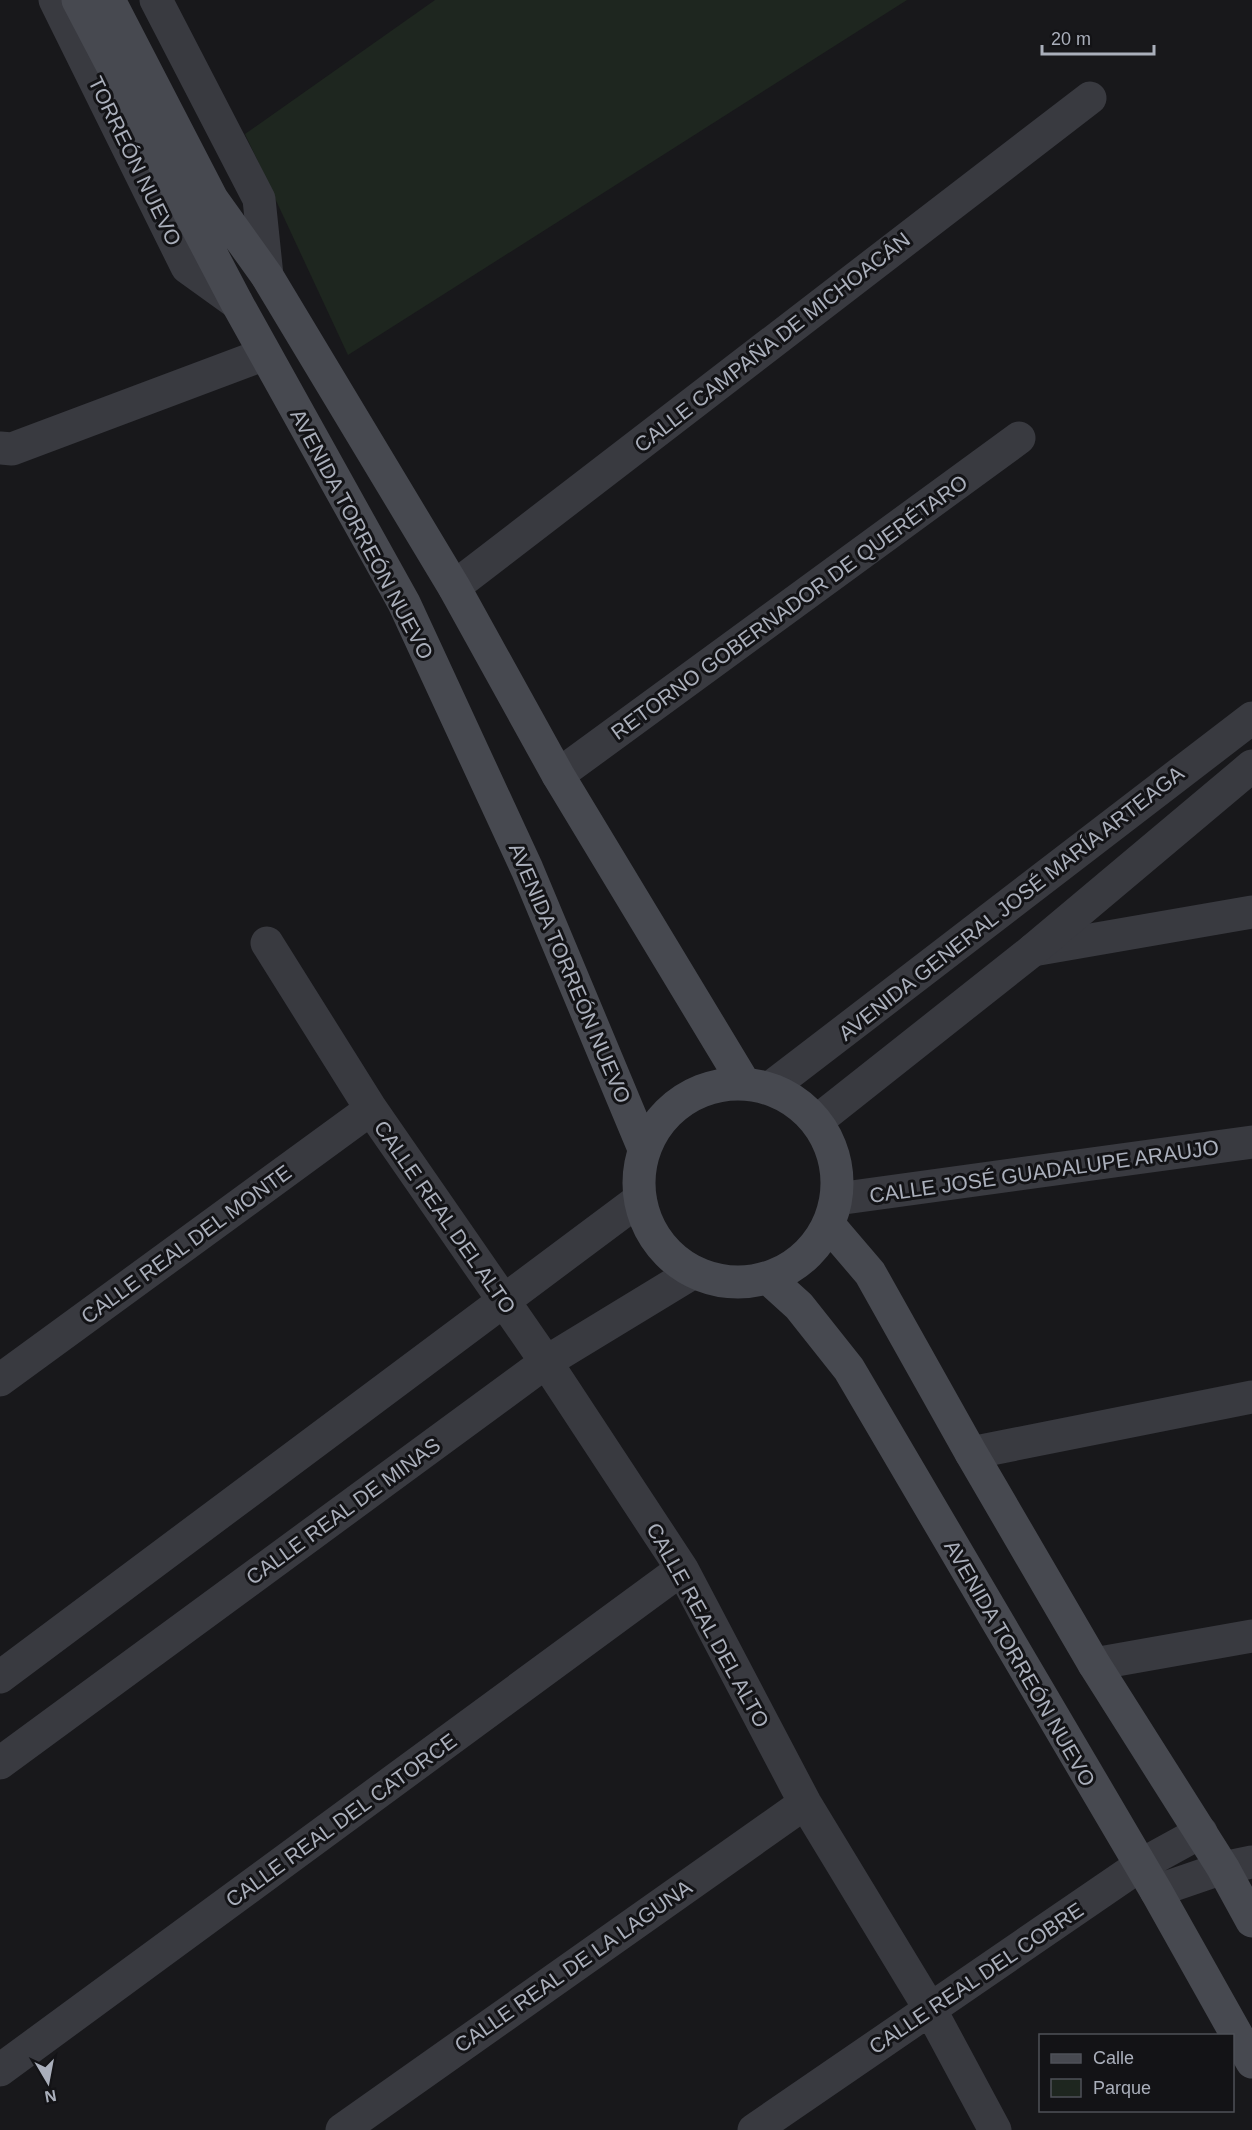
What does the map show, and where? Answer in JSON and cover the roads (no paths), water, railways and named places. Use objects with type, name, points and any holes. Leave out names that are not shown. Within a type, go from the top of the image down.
[{"type":"main road","name":"AVENIDA TORREÓN NUEVO","points":[[78,0],[198,202],[267,276],[454,587],[558,775],[757,1086]]},
{"type":"main road","name":"AVENIDA TORREÓN NUEVO","points":[[109,0],[198,202],[237,303],[404,603],[527,869],[644,1149]]},
{"type":"main road","points":[[719,1085],[757,1086],[796,1101],[817,1121],[831,1145],[837,1172],[833,1212],[804,1257],[768,1278],[743,1282],[718,1280],[694,1272],[674,1259],[658,1241],[646,1221],[640,1199],[638,1174],[644,1149],[656,1127],[673,1107],[694,1093],[719,1085]]},
{"type":"main road","points":[[833,1212],[1094,1664],[1201,1832],[1237,1864],[1252,1921]]},
{"type":"main road","name":"AVENIDA TORREÓN NUEVO","points":[[768,1278],[799,1306],[849,1369],[1252,2062]]},
{"type":"street","name":"TORREÓN NUEVO","points":[[55,0],[187,267],[237,303]]},
{"type":"street","points":[[156,0],[259,199],[267,276]]},
{"type":"street","name":"CALLE CAMPAÑA DE MICHOACÁN","points":[[454,587],[1090,98]]},
{"type":"street","points":[[0,448],[12,449],[265,354]]},
{"type":"street","name":"RETORNO GOBERNADOR DE QUERÉTARO","points":[[558,775],[1020,438]]},
{"type":"street","name":"AVENIDA GENERAL JOSÉ MARÍA ARTEAGA","points":[[757,1086],[1252,718]]},
{"type":"street","name":"AVENIDA GENERAL JOSÉ MARÍA ARTEAGA","points":[[817,1121],[1033,950],[1252,766]]},
{"type":"street","points":[[1033,950],[1252,912]]},
{"type":"street","name":"CALLE REAL DEL ALTO","points":[[267,944],[371,1109],[546,1362],[682,1569],[805,1803],[930,2009],[995,2130]]},
{"type":"street","name":"CALLE REAL DEL MONTE","points":[[0,1380],[371,1109]]},
{"type":"street","name":"CALLE JOSÉ GUADALUPE ARAUJO","points":[[833,1212],[1252,1142]]},
{"type":"street","points":[[0,1677],[640,1199]]},
{"type":"street","name":"CALLE REAL DE MINAS","points":[[0,1763],[546,1362],[694,1272]]},
{"type":"street","points":[[971,1452],[1252,1397]]},
{"type":"street","name":"CALLE REAL DEL CATORCE","points":[[0,2070],[682,1569]]},
{"type":"street","points":[[1094,1664],[1252,1636]]},
{"type":"street","name":"CALLE REAL DE LA LAGUNA","points":[[342,2130],[805,1803]]},
{"type":"street","name":"CALLE REAL DEL COBRE","points":[[754,2130],[930,2009],[1147,1879],[1201,1832]]},
{"type":"street","points":[[1147,1879],[1237,1864]]}]
